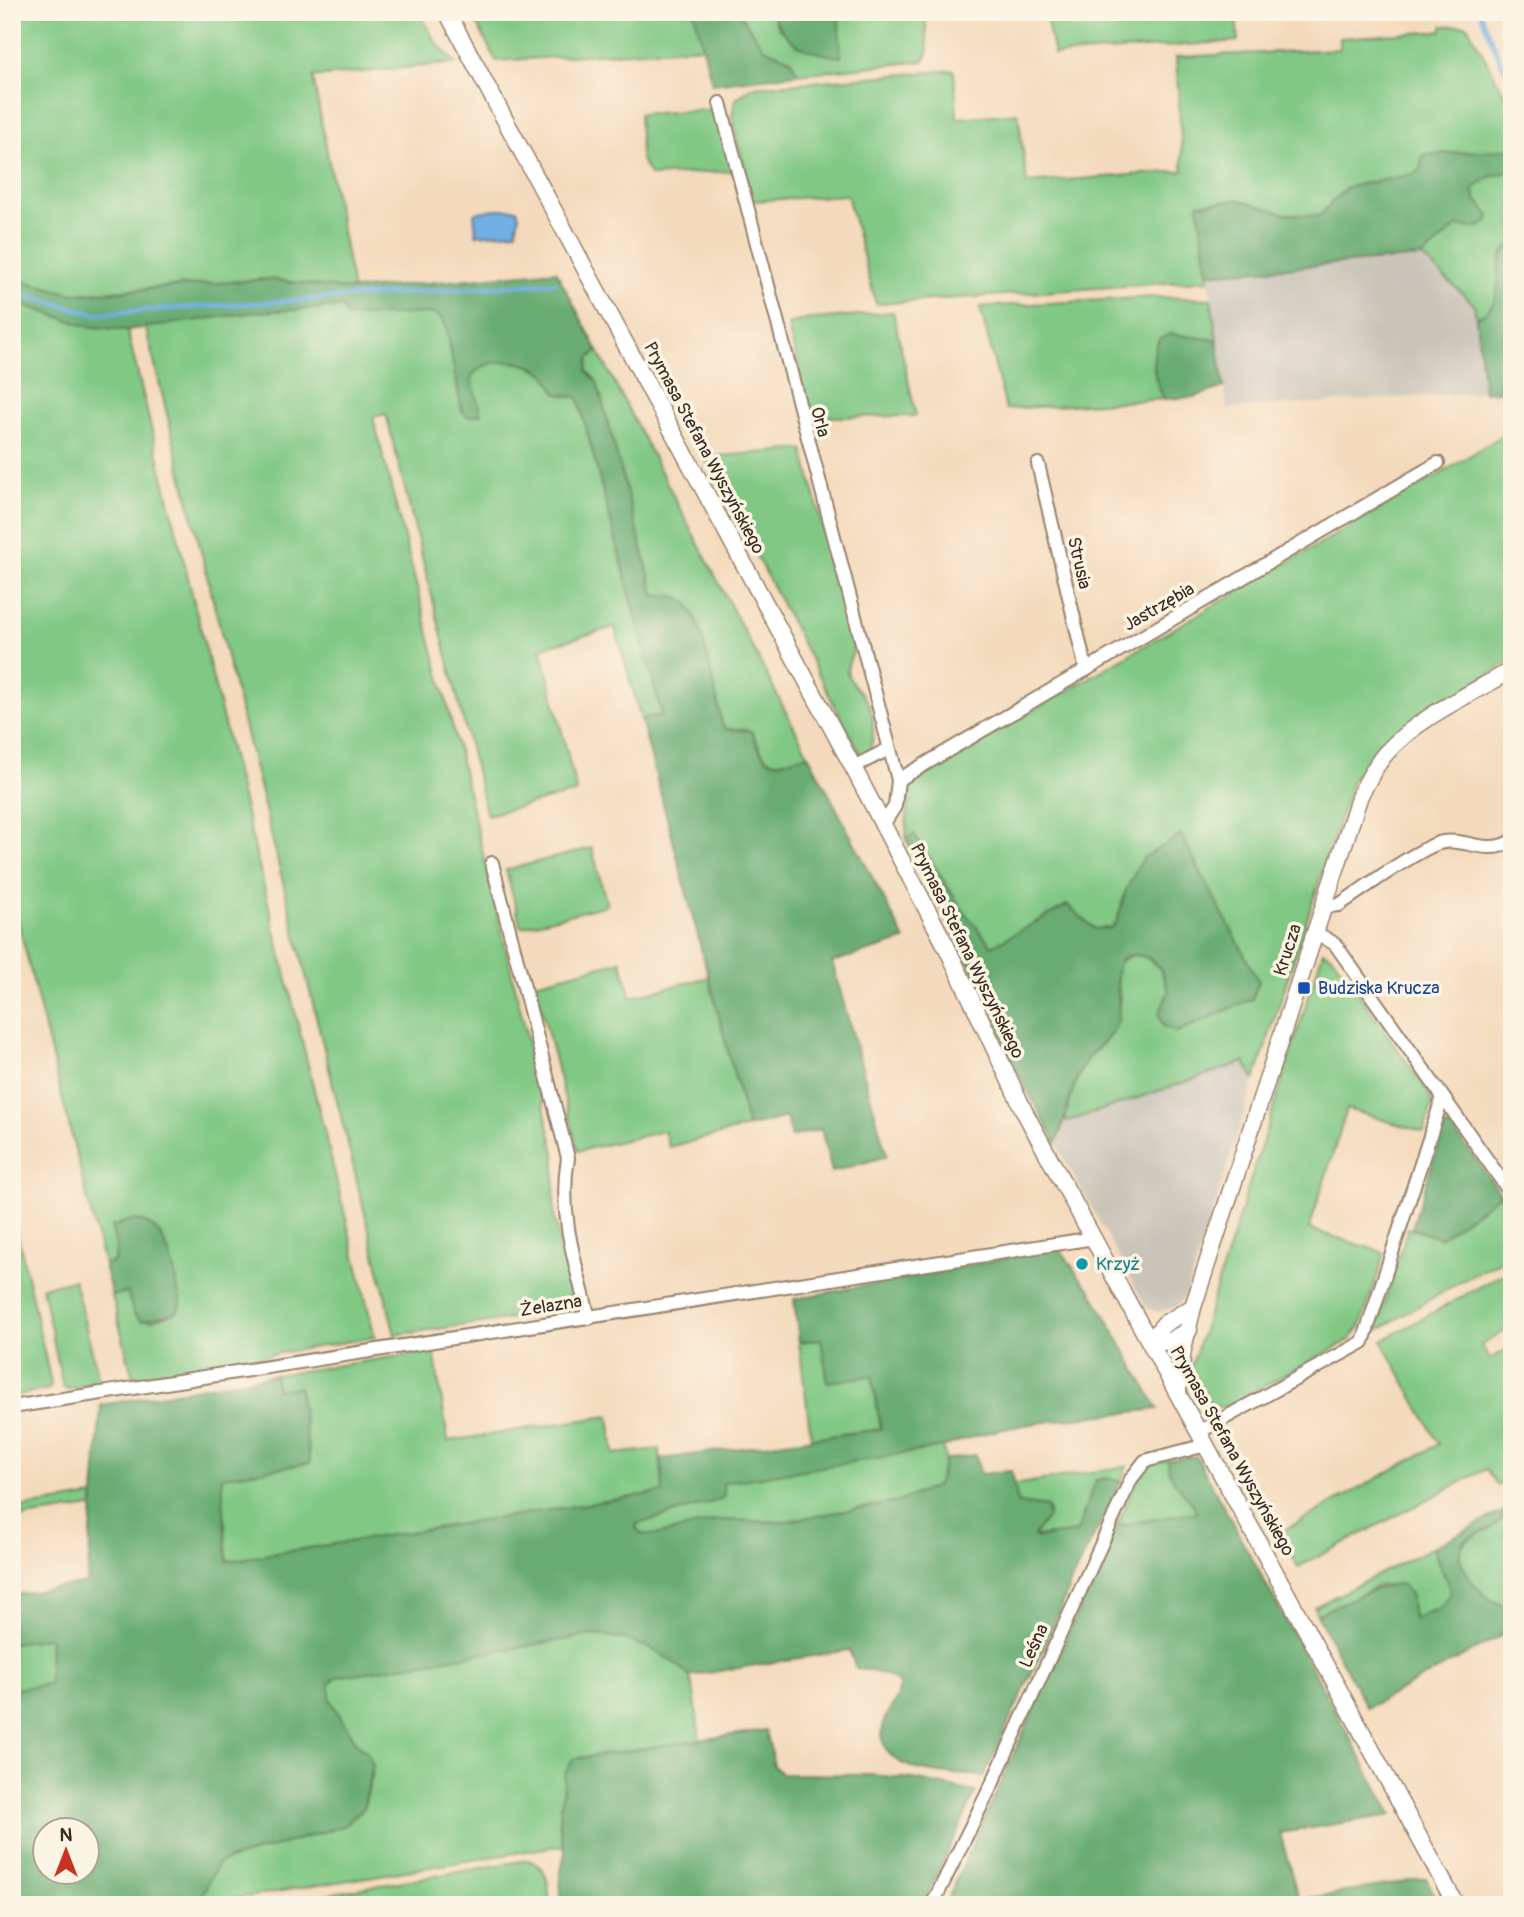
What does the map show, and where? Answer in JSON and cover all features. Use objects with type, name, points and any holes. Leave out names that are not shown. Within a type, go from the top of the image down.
[{"type":"street","name":"Prymasa Stefana Wyszyńskiego","points":[[447,12],[853,767],[947,948],[1025,1113],[1456,1905]]},
{"type":"street","name":"Orla","points":[[720,103],[898,780],[895,806],[883,825]]},
{"type":"street","name":"Jastrzębia","points":[[898,780],[1438,463]]},
{"type":"street","name":"Strusia","points":[[1038,464],[1086,670]]},
{"type":"street","name":"Krucza","points":[[1178,1391],[1193,1307],[1353,809],[1385,755],[1430,719],[1512,670]]},
{"type":"street","points":[[853,767],[889,749]]},
{"type":"street","points":[[1322,906],[1339,905],[1433,845],[1453,842],[1485,849],[1512,841]]},
{"type":"street","points":[[492,863],[568,1158],[564,1208],[589,1318]]},
{"type":"street","points":[[1315,932],[1335,944],[1512,1195]]},
{"type":"street","name":"Leśna","points":[[932,1905],[992,1784],[1119,1499],[1131,1479],[1145,1461],[1203,1438],[1363,1342],[1442,1099]]},
{"type":"street","name":"Żelazna","points":[[12,1407],[1094,1238]]},
{"type":"street","points":[[1150,1341],[1164,1324],[1193,1307]]},
{"type":"street","points":[[1150,1341],[1168,1342],[1189,1330]]},
{"type":"shaded area","points":[[1422,257],[1474,304],[1484,392],[1227,409],[1208,274]]},
{"type":"shaded area","points":[[1244,1062],[1255,1079],[1185,1298],[1176,1307],[1158,1312],[1147,1308],[1056,1143],[1066,1122]]},
{"type":"green space","points":[[12,12],[419,12],[435,41],[455,63],[313,77],[353,290],[267,279],[72,294],[12,278]]},
{"type":"green space","points":[[471,12],[694,12],[703,47],[496,61]]},
{"type":"green space","points":[[694,12],[738,12],[764,48],[790,59],[798,74],[712,84]]},
{"type":"green space","points":[[738,12],[771,12],[779,29],[840,57],[838,12],[925,12],[928,54],[923,61],[798,74],[790,59],[764,49]]},
{"type":"green space","points":[[771,12],[838,12],[841,57],[799,46],[785,33]]},
{"type":"green space","points":[[1045,12],[1236,12],[1238,41],[1054,55]]},
{"type":"green space","points":[[1467,25],[1512,108],[1512,149],[1423,155],[1420,170],[1402,178],[1348,191],[1336,198],[1319,216],[1286,214],[1239,200],[1198,204],[1209,280],[876,304],[847,195],[752,201],[732,118],[735,100],[752,87],[954,70],[957,118],[1018,113],[1027,183],[1183,171],[1176,57],[1340,49],[1340,38],[1442,31],[1442,26]]},
{"type":"green space","points":[[718,109],[733,171],[651,176],[641,160],[639,114]]},
{"type":"green space","points":[[1512,149],[1512,171],[1489,177],[1473,189],[1476,200],[1490,216],[1487,221],[1476,227],[1457,226],[1422,257],[1208,274],[1198,204],[1239,200],[1286,214],[1319,216],[1347,187],[1413,174],[1420,170],[1423,155]]},
{"type":"green space","points":[[1512,171],[1512,243],[1500,262],[1494,301],[1488,310],[1476,318],[1474,304],[1422,257],[1457,226],[1484,208],[1476,200],[1473,189],[1489,177]]},
{"type":"green space","points":[[1512,243],[1512,390],[1484,392],[1476,318],[1488,310],[1494,301],[1500,262]]},
{"type":"green space","points":[[556,271],[598,351],[589,358],[587,371],[597,382],[655,597],[675,596],[686,602],[692,611],[703,641],[722,724],[726,729],[751,731],[761,752],[772,761],[809,756],[905,940],[832,962],[887,1156],[832,1172],[821,1129],[791,1137],[786,1117],[748,1127],[641,719],[662,715],[578,397],[558,394],[545,374],[534,368],[514,362],[494,363],[477,371],[471,378],[481,414],[468,417],[462,411],[446,326],[439,316],[431,313],[346,317],[343,307],[256,312],[127,330],[86,326],[12,301],[12,278],[72,294],[90,294],[268,279],[353,290]]},
{"type":"green space","points":[[1156,297],[1211,299],[1217,340],[1170,334],[1155,377],[1164,399],[1006,409],[980,307]]},
{"type":"green space","points":[[12,301],[86,326],[127,330],[375,1337],[133,1378],[112,1296],[127,1292],[134,1314],[151,1321],[177,1312],[181,1303],[160,1234],[117,1248],[114,1262],[104,1265],[12,897]]},
{"type":"green space","points":[[344,307],[346,316],[431,313],[439,316],[446,326],[462,411],[480,414],[471,378],[477,371],[494,363],[513,362],[533,367],[546,375],[562,395],[578,397],[662,715],[641,719],[615,627],[541,648],[577,792],[487,815],[386,414],[373,417],[448,708],[555,1153],[554,1216],[574,1310],[395,1335],[145,325],[256,312]]},
{"type":"green space","points":[[893,312],[916,416],[827,417],[809,413],[788,325],[802,320]]},
{"type":"green space","points":[[1170,334],[1217,340],[1224,387],[1194,397],[1164,399],[1155,377],[1154,354],[1159,339]]},
{"type":"green space","points":[[598,351],[809,756],[799,756],[782,762],[772,761],[767,758],[749,731],[726,729],[722,724],[693,613],[688,604],[663,595],[655,597],[597,382],[587,371],[589,358]]},
{"type":"green space","points":[[1512,429],[1512,660],[1379,743],[1352,781],[1255,1079],[1244,1062],[1066,1122],[1066,1107],[1085,1062],[1112,1034],[1120,999],[1116,969],[1120,961],[1134,955],[1146,957],[1160,969],[1169,991],[1167,1000],[1177,1032],[1252,999],[1259,982],[1181,836],[1142,864],[1126,890],[1117,921],[1111,928],[1095,929],[1067,905],[992,947],[963,911],[914,834],[906,839],[908,783],[1447,470]]},
{"type":"green space","points":[[803,449],[854,650],[847,672],[868,703],[872,717],[871,746],[869,752],[861,756],[705,457]]},
{"type":"green space","points":[[914,834],[963,911],[992,946],[1067,905],[1095,929],[1111,928],[1117,921],[1126,890],[1143,858],[1181,835],[1259,982],[1252,999],[1177,1032],[1163,1026],[1159,1013],[1169,991],[1158,966],[1145,957],[1131,955],[1123,958],[1118,966],[1119,1011],[1116,1027],[1089,1057],[1080,1072],[1056,1143],[1005,1049],[994,1012],[906,839]]},
{"type":"green space","points":[[592,848],[607,905],[521,927],[506,870]]},
{"type":"green space","points":[[1323,951],[1332,956],[1430,1095],[1432,1105],[1424,1132],[1347,1109],[1309,1229],[1385,1253],[1361,1325],[1350,1340],[1223,1408],[1202,1401],[1193,1384],[1191,1368]]},
{"type":"green space","points":[[621,961],[631,997],[709,977],[748,1127],[669,1147],[664,1131],[578,1151],[535,983]]},
{"type":"green space","points":[[1451,1126],[1501,1194],[1440,1238],[1412,1228],[1444,1127]]},
{"type":"green space","points":[[1501,1194],[1512,1209],[1512,1256],[1461,1281],[1376,1331],[1408,1228],[1440,1238]]},
{"type":"green space","points":[[12,1209],[51,1383],[50,1389],[12,1396]]},
{"type":"green space","points":[[131,1220],[144,1222],[162,1238],[172,1264],[181,1304],[177,1312],[142,1321],[134,1314],[127,1292],[112,1296],[104,1265],[114,1262],[117,1248],[111,1227]]},
{"type":"green space","points":[[1059,1248],[1090,1289],[1158,1409],[1022,1425],[943,1447],[723,1483],[724,1496],[719,1500],[637,1524],[636,1528],[642,1534],[656,1535],[720,1520],[780,1522],[898,1502],[937,1486],[945,1460],[976,1455],[980,1474],[1011,1471],[1018,1503],[1047,1507],[1048,1517],[1034,1536],[1037,1538],[1077,1532],[1096,1480],[1107,1478],[1121,1482],[1072,1579],[1058,1616],[984,1776],[916,1769],[889,1753],[883,1740],[884,1722],[897,1698],[898,1682],[884,1674],[856,1668],[849,1650],[689,1676],[669,1659],[645,1646],[619,1638],[592,1635],[336,1677],[330,1683],[330,1699],[355,1742],[367,1752],[373,1765],[363,1809],[343,1826],[218,1863],[197,1905],[12,1905],[14,1689],[49,1684],[50,1638],[12,1643],[12,1595],[87,1583],[101,1405],[274,1375],[277,1390],[299,1387],[310,1463],[222,1477],[227,1561],[663,1492],[661,1459],[881,1429],[872,1376],[828,1382],[821,1339],[799,1342],[794,1299]]},
{"type":"green space","points":[[1512,1269],[1512,1327],[1481,1345],[1490,1359],[1512,1347],[1512,1478],[1498,1486],[1486,1469],[1298,1567],[1279,1533],[1439,1444],[1382,1341]]},
{"type":"green space","points":[[74,1280],[100,1383],[68,1389],[63,1387],[42,1287]]},
{"type":"green space","points":[[821,1339],[872,1376],[881,1429],[811,1438],[799,1342]]},
{"type":"green space","points":[[434,1351],[448,1441],[609,1416],[614,1454],[659,1449],[664,1492],[227,1561],[221,1477],[310,1463],[299,1387],[277,1390],[274,1375]]},
{"type":"green space","points":[[943,1447],[945,1460],[937,1486],[898,1502],[780,1522],[720,1520],[656,1535],[642,1535],[636,1528],[637,1524],[719,1500],[724,1496],[722,1483]]},
{"type":"green space","points":[[1196,1456],[1392,1815],[1280,1833],[1299,1900],[1426,1878],[1440,1905],[945,1905],[1117,1526],[1197,1512],[1171,1475],[1168,1460]]},
{"type":"green space","points":[[1168,1460],[1181,1490],[1191,1498],[1197,1512],[1117,1526],[1135,1484],[1149,1464]]},
{"type":"green space","points":[[1127,1466],[1121,1482],[1096,1480],[1077,1532],[1034,1537],[1049,1512],[1047,1507],[1018,1503],[1013,1485]]},
{"type":"green space","points":[[94,1496],[93,1507],[12,1519],[12,1509]]},
{"type":"green space","points":[[1512,1507],[1512,1522],[1504,1536],[1512,1551],[1512,1608],[1492,1601],[1476,1587],[1464,1569],[1459,1548],[1474,1535],[1504,1519],[1506,1510]]},
{"type":"green space","points":[[1506,1510],[1494,1526],[1463,1542],[1459,1556],[1467,1574],[1479,1590],[1494,1601],[1512,1608],[1512,1630],[1367,1708],[1317,1615],[1372,1591],[1402,1584],[1410,1594],[1413,1619],[1440,1608],[1450,1595],[1433,1547]]},
{"type":"green space","points":[[1433,1547],[1451,1595],[1440,1608],[1413,1619],[1410,1594],[1402,1584],[1378,1586],[1317,1615],[1314,1607]]},
{"type":"green space","points":[[592,1635],[630,1641],[670,1658],[680,1666],[688,1674],[693,1687],[700,1740],[573,1759],[559,1823],[564,1845],[197,1905],[218,1863],[343,1826],[363,1809],[373,1773],[367,1752],[355,1742],[330,1699],[330,1683],[336,1677]]},
{"type":"green space","points":[[50,1637],[49,1684],[14,1689],[12,1701],[12,1643]]},
{"type":"green space","points":[[766,1730],[774,1766],[782,1774],[872,1775],[913,1779],[976,1792],[923,1905],[562,1905],[560,1876],[565,1851],[559,1823],[565,1774],[573,1759]]},
{"type":"green space","points":[[528,1860],[544,1872],[550,1905],[263,1905]]},
{"type":"water","points":[[517,209],[519,216],[516,232],[476,235],[474,213]]},
{"type":"waterway","points":[[1480,12],[1502,65],[1512,77]]},
{"type":"waterway","points":[[12,292],[95,314],[555,283]]},
{"type":"place","name":"Budziska Krucza","points":[[1304,988]]},
{"type":"place","name":"Krzyż","points":[[1082,1264]]}]
